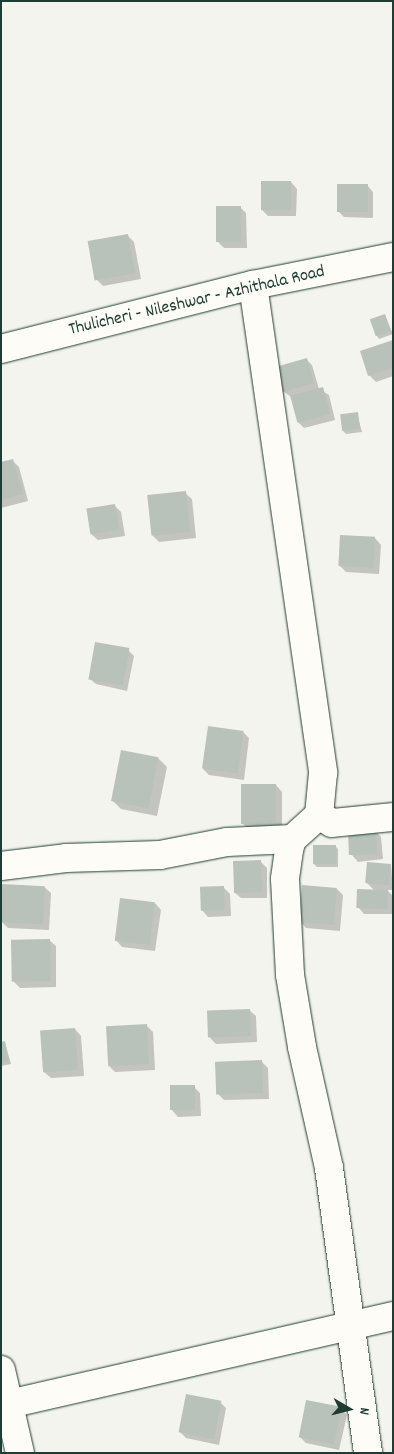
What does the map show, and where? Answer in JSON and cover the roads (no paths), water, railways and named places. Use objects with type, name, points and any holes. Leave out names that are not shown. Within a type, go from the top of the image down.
[{"type":"street","name":"Thulicheri - Nileshwar - Azhithala Road","points":[[1,349],[253,285],[393,257]]},
{"type":"street","points":[[1,866],[66,858],[160,854],[227,842],[292,839],[320,815],[323,773],[253,285]]},
{"type":"street","points":[[320,815],[332,823],[393,817]]},
{"type":"street","points":[[292,839],[285,879],[290,975],[302,1047],[329,1168],[352,1325],[368,1453]]},
{"type":"street","points":[[9,1404],[393,1316]]},
{"type":"street","points":[[1,1370],[20,1453]]}]
